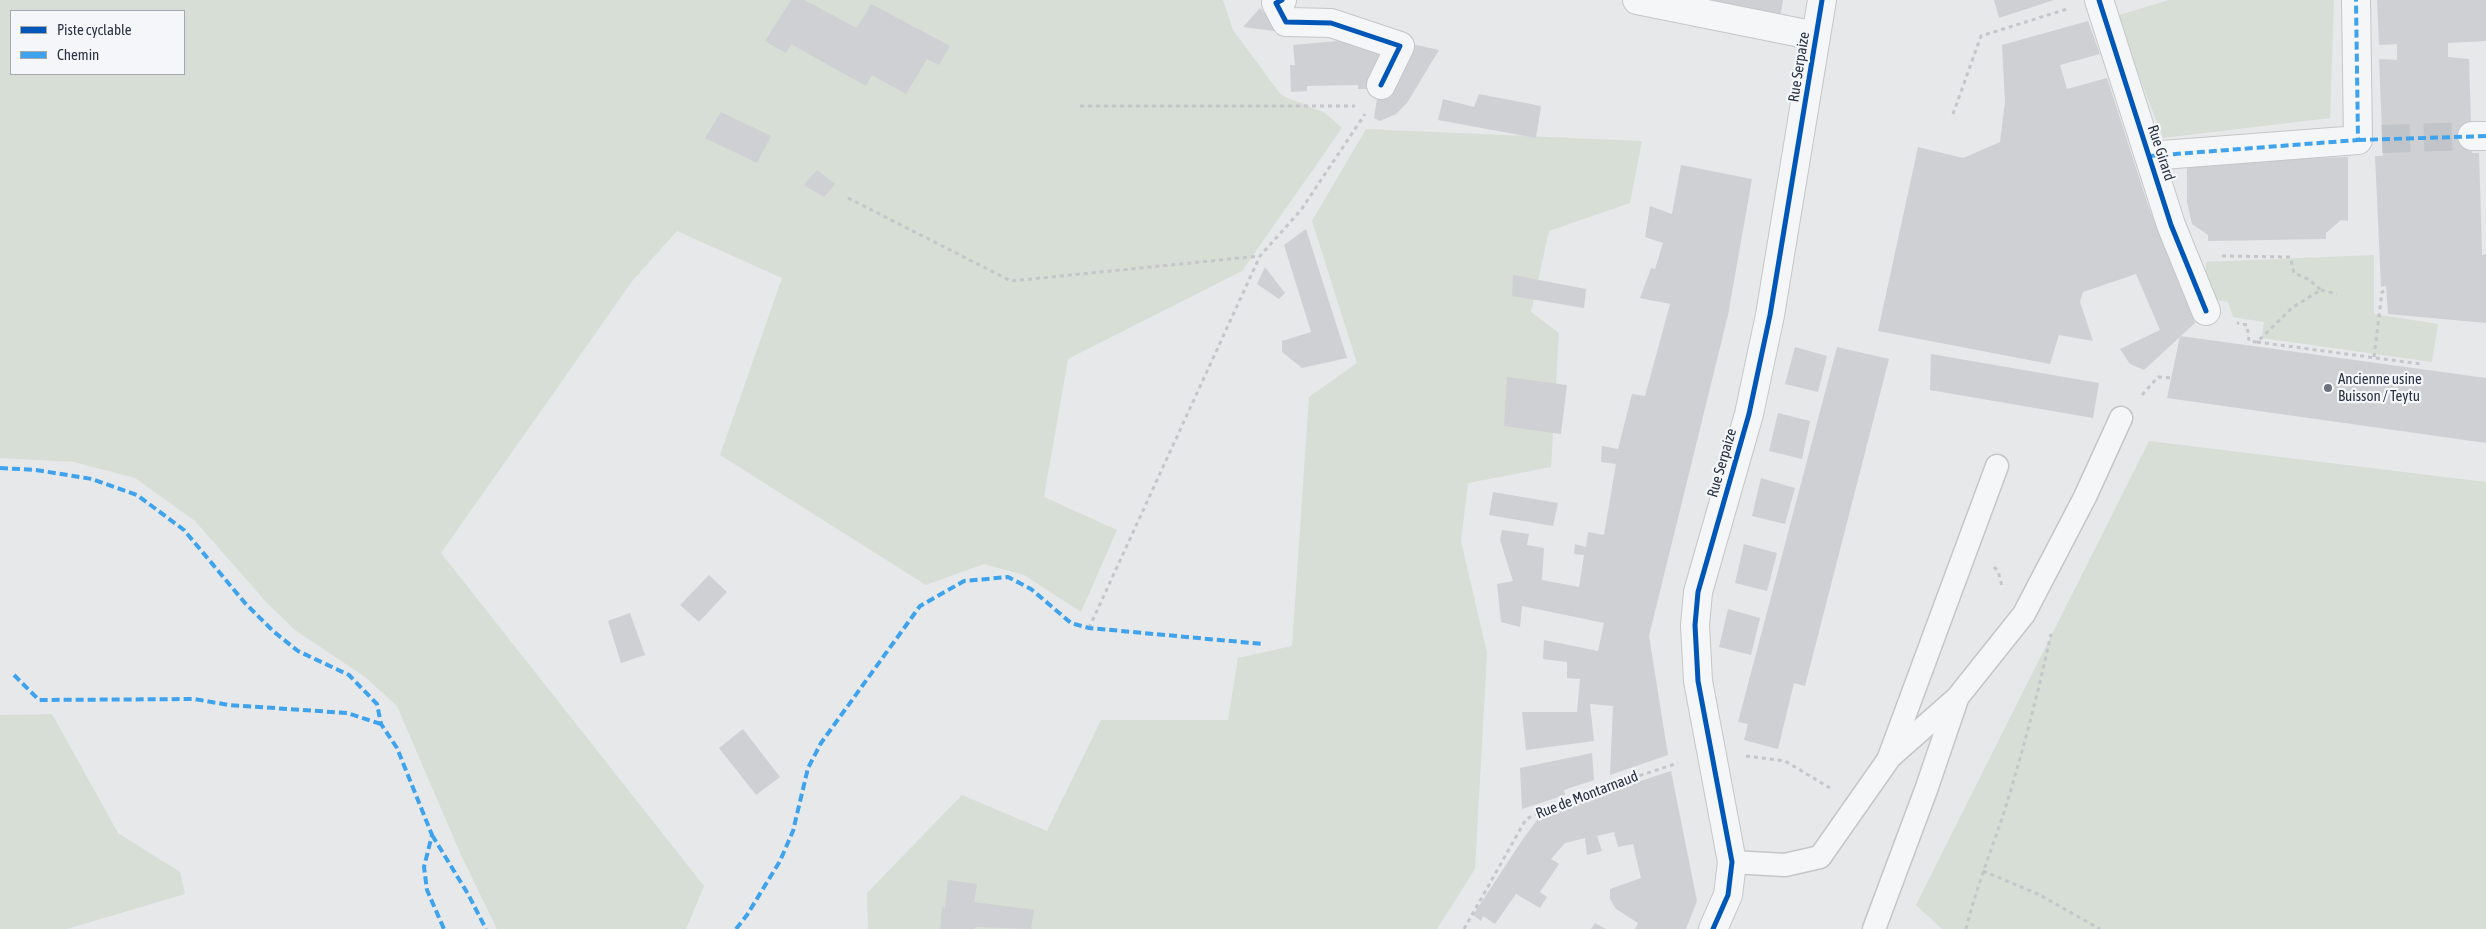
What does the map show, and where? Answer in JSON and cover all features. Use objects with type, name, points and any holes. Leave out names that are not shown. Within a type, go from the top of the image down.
[{"type":"street","points":[[1282,0],[1276,3],[1286,22],[1331,23],[1400,46],[1376,96]]},
{"type":"street","points":[[1637,0],[1816,36]]},
{"type":"street","name":"Rue Serpaize","points":[[1713,929],[1728,895],[1732,862],[1698,681],[1694,624],[1698,592],[1749,414],[1771,306],[1822,0]]},
{"type":"street","name":"Rue Girard","points":[[2099,0],[2149,156],[2184,256],[2206,311]]},
{"type":"street","points":[[2149,156],[2370,140],[2356,0]]},
{"type":"lane","points":[[1732,862],[1785,865],[1820,857],[1888,760],[1957,698],[2024,614],[2085,497],[2121,418]]},
{"type":"lane","points":[[1888,760],[1997,466]]},
{"type":"lane","points":[[1874,929],[1926,790],[1957,698]]},
{"type":"path","points":[[1953,114],[1981,36],[2070,8]]},
{"type":"path","points":[[1080,106],[1376,96]]},
{"type":"path","points":[[1089,628],[1260,256],[1302,210],[1376,96]]},
{"type":"path","points":[[848,198],[1011,281],[1260,256]]},
{"type":"path","points":[[2184,256],[2290,257],[2294,273],[2308,279],[2321,290],[2337,294]]},
{"type":"path","points":[[2257,342],[2293,307],[2321,290]]},
{"type":"path","points":[[2374,358],[2382,292],[2386,291]]},
{"type":"path","points":[[2234,322],[2247,325],[2248,343],[2257,342],[2421,364]]},
{"type":"path","points":[[2158,377],[2172,378]]},
{"type":"path","points":[[1966,929],[2004,810],[2041,680],[2053,625]]},
{"type":"path","points":[[1785,761],[1838,792]]},
{"type":"path","points":[[1983,871],[2038,894],[2100,929]]},
{"type":"shaded area","points":[[0,0],[1223,0],[1233,30],[1281,95],[1325,113],[1342,128],[1242,271],[1068,359],[1044,497],[1117,530],[1081,612],[1024,575],[984,564],[926,585],[720,455],[782,278],[677,231],[633,280],[441,553],[704,886],[686,929],[497,929],[461,855],[397,706],[365,677],[295,630],[268,604],[195,521],[135,478],[74,462],[0,458]]},
{"type":"shaded area","points":[[2169,0],[2334,0],[2330,118],[2163,138],[2116,16]]},
{"type":"shaded area","points":[[1366,129],[1642,141],[1630,203],[1549,231],[1531,312],[1559,333],[1551,467],[1468,483],[1461,541],[1487,653],[1475,869],[1437,929],[868,929],[867,893],[962,795],[1047,831],[1101,720],[1228,720],[1238,658],[1292,646],[1309,397],[1357,363],[1312,221]]},
{"type":"shaded area","points":[[2374,255],[2374,314],[2438,324],[2432,362],[2262,338],[2264,322],[2233,317],[2228,302],[2206,298],[2206,262]]},
{"type":"shaded area","points":[[2149,441],[2486,482],[2486,929],[1942,929],[1916,905]]},
{"type":"shaded area","points":[[52,714],[118,833],[180,872],[185,894],[67,929],[0,929],[0,715]]},
{"type":"building","points":[[791,0],[804,0],[857,28],[871,4],[950,46],[939,65],[927,59],[906,94],[872,75],[866,86],[791,44],[786,53],[765,41]]},
{"type":"building","points":[[1690,0],[1783,0],[1780,18]]},
{"type":"building","points":[[1994,0],[2054,0],[1999,18]]},
{"type":"building","points":[[2377,0],[2486,0],[2486,41],[2448,43],[2448,57],[2469,59],[2472,153],[2479,153],[2482,255],[2486,254],[2486,323],[2388,314],[2386,286],[2381,287],[2375,156],[2383,156],[2379,59],[2397,60],[2397,44],[2379,45]]},
{"type":"building","points":[[1260,8],[1282,32],[1243,27]]},
{"type":"building","points":[[2088,21],[2100,54],[2060,65],[2067,89],[2107,78],[2148,205],[2195,323],[2144,370],[2130,364],[2120,349],[2160,330],[2136,274],[2083,292],[2080,302],[2093,341],[2059,335],[2050,364],[1878,331],[1918,147],[1963,158],[2000,142],[2005,102],[2002,45]]},
{"type":"building","points":[[1337,41],[1383,49],[1372,89],[1358,89],[1358,85],[1307,86],[1307,91],[1291,92],[1290,65],[1295,65],[1293,45]]},
{"type":"building","points":[[1412,44],[1439,50],[1407,103],[1396,114],[1380,121],[1374,118],[1377,99]]},
{"type":"building","points":[[1479,94],[1541,106],[1536,138],[1438,120],[1443,99],[1474,107]]},
{"type":"building","points":[[721,112],[771,136],[757,163],[705,138]]},
{"type":"building","points":[[2348,157],[2348,221],[2341,220],[2326,233],[2326,239],[2208,241],[2208,235],[2192,224],[2187,202],[2187,161]]},
{"type":"building","points":[[1681,165],[1752,179],[1728,315],[1649,636],[1668,755],[1610,775],[1613,706],[1590,704],[1594,741],[1526,750],[1522,712],[1577,712],[1580,679],[1567,678],[1567,662],[1543,659],[1544,640],[1598,651],[1604,623],[1522,606],[1520,627],[1501,622],[1497,584],[1513,581],[1500,540],[1502,530],[1529,534],[1527,545],[1544,548],[1542,580],[1579,587],[1584,555],[1574,554],[1575,544],[1586,547],[1588,532],[1604,535],[1616,464],[1601,462],[1602,446],[1618,449],[1632,394],[1645,396],[1670,304],[1640,298],[1651,268],[1655,269],[1663,243],[1645,237],[1650,206],[1672,214]]},
{"type":"building","points":[[817,170],[835,184],[824,197],[804,185]]},
{"type":"building","points":[[1306,229],[1347,358],[1302,368],[1282,352],[1282,341],[1311,332],[1284,245]]},
{"type":"building","points":[[1265,267],[1285,293],[1279,299],[1257,284]]},
{"type":"building","points":[[1513,275],[1586,289],[1584,308],[1512,296]]},
{"type":"building","name":"Ancienne usine Buisson / Teytu","points":[[2180,336],[2486,378],[2486,443],[2167,398]]},
{"type":"building","points":[[1795,347],[1827,356],[1818,392],[1785,384]]},
{"type":"building","points":[[1837,347],[1889,359],[1805,686],[1794,683],[1778,749],[1744,740],[1748,724],[1738,722]]},
{"type":"building","points":[[1931,354],[2099,383],[2093,418],[1930,390]]},
{"type":"building","points":[[1507,377],[1567,385],[1561,434],[1504,426]]},
{"type":"building","points":[[1778,413],[1810,421],[1802,459],[1769,451]]},
{"type":"building","points":[[1761,478],[1795,488],[1785,524],[1752,516]]},
{"type":"building","points":[[1493,492],[1558,503],[1553,526],[1489,515]]},
{"type":"building","points":[[1744,544],[1777,553],[1767,591],[1735,583]]},
{"type":"building","points":[[709,575],[727,592],[699,622],[680,605]]},
{"type":"building","points":[[1728,609],[1760,618],[1751,655],[1719,647]]},
{"type":"building","points":[[630,613],[645,655],[621,663],[608,621]]},
{"type":"building","points":[[743,729],[780,777],[756,795],[719,748]]},
{"type":"building","points":[[1592,753],[1594,780],[1564,790],[1565,795],[1522,809],[1520,768]]},
{"type":"building","points":[[1671,771],[1697,901],[1686,929],[1635,929],[1638,923],[1616,909],[1610,899],[1610,889],[1641,878],[1633,844],[1618,847],[1614,832],[1597,836],[1602,851],[1587,855],[1585,838],[1565,843],[1551,859],[1559,864],[1540,892],[1547,897],[1540,908],[1516,894],[1495,924],[1483,916],[1481,921],[1473,915],[1540,816],[1554,809]]},
{"type":"building","points":[[948,880],[977,884],[974,902],[1034,910],[1031,929],[976,927],[974,929],[940,929],[942,907],[945,908]]},
{"type":"building","points":[[1595,923],[1606,929],[1591,929]]},
{"type":"tunnel","points":[[2382,139],[2472,136]]},
{"type":"marked path","points":[[2149,156],[2358,140],[2356,0]]},
{"type":"marked path","points":[[2358,140],[2486,136]]},
{"type":"marked path","points":[[0,468],[36,470],[92,479],[137,495],[184,530],[245,603],[273,631],[298,651],[349,675],[377,704],[381,724],[397,748],[432,835],[424,867],[427,890],[444,929]]},
{"type":"marked path","points":[[736,929],[747,915],[780,861],[793,831],[808,768],[821,743],[920,606],[964,581],[1008,577],[1031,589],[1071,623],[1089,628],[1263,644]]},
{"type":"marked path","points":[[14,675],[39,700],[194,699],[229,705],[347,713],[381,724]]},
{"type":"marked path","points":[[432,835],[468,894],[486,929]]},
{"type":"cycle path","points":[[1282,0],[1276,3],[1286,22],[1331,23],[1400,46],[1381,85]]},
{"type":"cycle path","points":[[1713,929],[1728,895],[1732,862],[1698,681],[1695,625],[1698,592],[1749,414],[1770,315],[1822,0]]},
{"type":"cycle path","points":[[2099,0],[2171,225],[2206,311]]},
{"type":"place","name":"Ancienne usine Buisson / Teytu","points":[[2328,388]]}]
